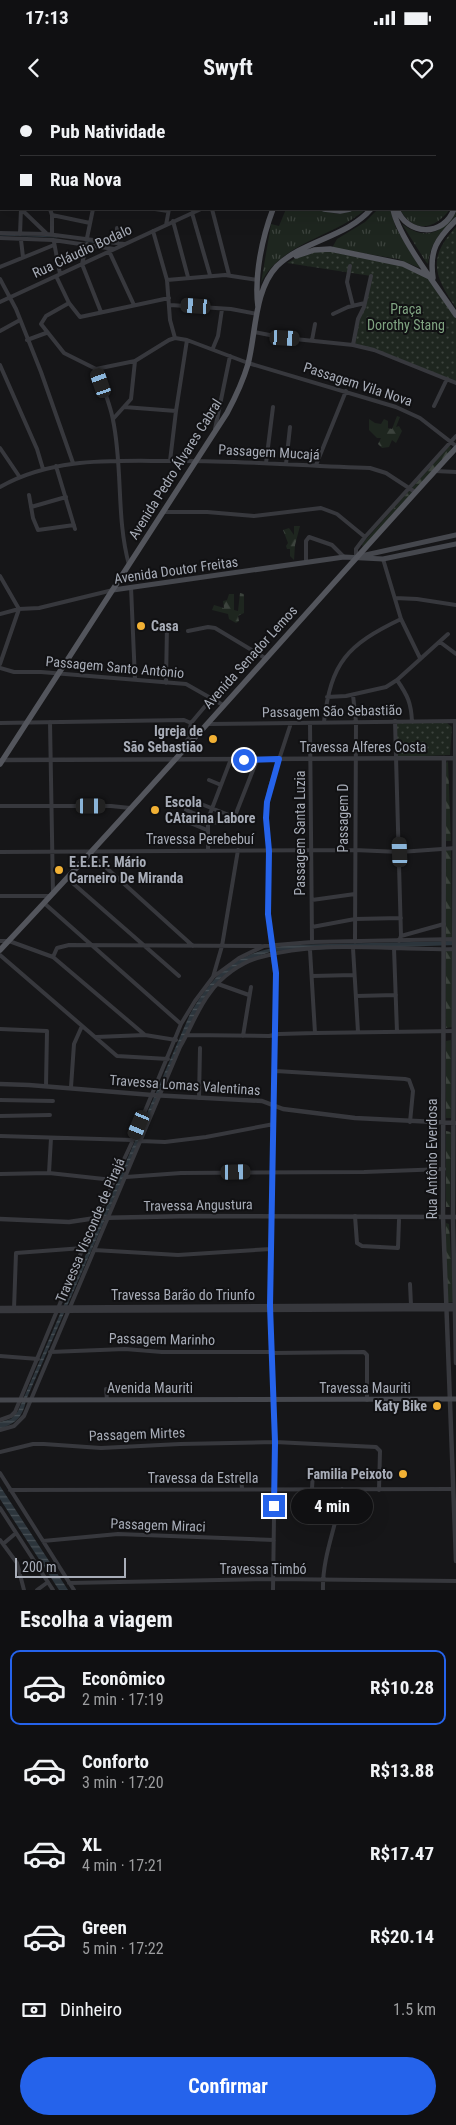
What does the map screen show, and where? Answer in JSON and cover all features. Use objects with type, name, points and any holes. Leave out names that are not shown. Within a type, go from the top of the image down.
[{"type":"main road","points":[[257,311],[257,280],[273,210]]},
{"type":"main road","points":[[332,210],[345,210]]},
{"type":"main road","name":"Avenida Pedro Álvares Cabral","points":[[1,761],[198,460],[234,399],[248,363],[257,311],[270,275],[287,259],[357,221],[370,210]]},
{"type":"main road","points":[[393,210],[399,228],[456,315]]},
{"type":"main road","points":[[397,210],[400,218],[406,223],[419,230],[431,230],[446,221],[453,210]]},
{"type":"main road","points":[[433,279],[431,265],[434,249],[443,234],[456,220]]},
{"type":"main road","points":[[287,259],[314,250],[330,249],[403,264],[433,279]]},
{"type":"main road","name":"Avenida Senador Lemos","points":[[0,950],[92,853],[130,808],[208,724],[265,658],[456,447]]},
{"type":"main road","name":"Avenida Doutor Freitas","points":[[112,590],[306,562],[356,557],[456,535]]},
{"type":"main road","points":[[449,537],[449,546]]},
{"type":"main road","points":[[434,540],[435,548]]},
{"type":"main road","name":"Avenida Doutor Freitas","points":[[356,557],[383,559],[456,544]]},
{"type":"main road","name":"Travessa Mauriti","points":[[273,1399],[456,1399]]},
{"type":"main road","name":"Avenida Mauriti","points":[[24,1400],[273,1399]]},
{"type":"main road","points":[[0,1400],[24,1400]]},
{"type":"street","points":[[20,234],[21,210]]},
{"type":"street","points":[[22,210],[49,234]]},
{"type":"street","points":[[49,234],[52,215],[50,210]]},
{"type":"street","points":[[92,210],[90,242],[82,264],[101,312]]},
{"type":"street","points":[[166,225],[168,210]]},
{"type":"street","name":"Rua Cláudio Bodalo","points":[[0,302],[199,210]]},
{"type":"street","points":[[212,210],[229,275]]},
{"type":"street","points":[[192,213],[210,275]]},
{"type":"street","points":[[52,215],[90,223]]},
{"type":"street","points":[[173,222],[188,277]]},
{"type":"street","points":[[117,228],[117,242]]},
{"type":"street","points":[[69,303],[42,320],[41,324],[46,333],[64,352],[96,369],[135,361],[164,342],[175,338],[170,320],[167,280],[153,231]]},
{"type":"street","points":[[0,233],[49,234],[90,242],[111,250],[134,305]]},
{"type":"street","points":[[0,238],[54,242],[117,242],[124,244]]},
{"type":"street","points":[[20,240],[23,257]]},
{"type":"street","points":[[0,267],[54,242]]},
{"type":"street","points":[[54,242],[58,275],[69,303],[79,317],[169,298]]},
{"type":"street","points":[[350,266],[347,282],[353,306]]},
{"type":"street","points":[[167,280],[210,275],[229,275],[257,280]]},
{"type":"street","points":[[353,345],[358,319],[365,303],[371,276]]},
{"type":"street","points":[[0,280],[20,320],[51,398],[73,463]]},
{"type":"street","points":[[333,314],[365,303]]},
{"type":"street","points":[[170,305],[257,311]]},
{"type":"street","points":[[213,348],[218,336],[222,309]]},
{"type":"street","points":[[0,331],[20,320]]},
{"type":"street","points":[[312,340],[315,324]]},
{"type":"street","points":[[254,332],[285,338],[353,345],[374,350],[456,383]]},
{"type":"street","points":[[27,340],[46,333]]},
{"type":"street","name":"Passagem Vila Nova","points":[[175,338],[213,348],[248,363],[346,391],[409,412],[456,447]]},
{"type":"street","points":[[170,461],[187,340]]},
{"type":"street","points":[[214,434],[230,356]]},
{"type":"street","points":[[113,419],[131,399],[135,361]]},
{"type":"street","points":[[0,365],[44,469]]},
{"type":"street","points":[[96,369],[113,419],[118,460],[123,541],[130,565]]},
{"type":"street","points":[[434,406],[447,379]]},
{"type":"street","points":[[316,465],[346,391]]},
{"type":"street","points":[[124,407],[176,411]]},
{"type":"street","points":[[266,463],[273,407]]},
{"type":"street","points":[[286,464],[290,427]]},
{"type":"street","name":"Avenida Senador Lemos","points":[[356,557],[356,549],[365,537],[456,436]]},
{"type":"street","points":[[0,448],[19,476]]},
{"type":"street","name":"Passagem Mucajá","points":[[0,487],[19,476],[73,463],[118,460],[198,460],[378,469],[415,492]]},
{"type":"street","points":[[29,495],[38,530],[75,527],[56,466]]},
{"type":"street","points":[[435,471],[456,472]]},
{"type":"street","points":[[31,507],[66,497]]},
{"type":"street","points":[[164,512],[206,512],[254,516],[321,508],[337,514],[365,537]]},
{"type":"street","points":[[306,562],[306,542],[309,537],[332,545],[344,558]]},
{"type":"street","points":[[383,559],[401,619],[420,658]]},
{"type":"street","points":[[0,576],[19,609],[0,664]]},
{"type":"street","points":[[131,587],[135,680]]},
{"type":"street","name":"Avenida Doutor Freitas","points":[[0,614],[19,609],[39,608],[112,590]]},
{"type":"street","points":[[395,598],[417,599],[456,605]]},
{"type":"street","points":[[324,722],[327,697],[337,667],[349,652],[378,630],[401,619]]},
{"type":"street","points":[[166,683],[167,626]]},
{"type":"street","points":[[188,631],[208,627],[215,628],[265,658]]},
{"type":"street","name":"Passagem São Sebastião","points":[[327,697],[353,695],[386,687],[397,680],[448,634]]},
{"type":"street","points":[[440,642],[456,654]]},
{"type":"street","name":"Passagem Santo Antônio","points":[[0,668],[14,672],[190,685],[223,705]]},
{"type":"street","points":[[397,680],[411,702],[412,721]]},
{"type":"street","name":"Passagem D","points":[[353,695],[356,722],[354,759],[355,942]]},
{"type":"street","points":[[186,747],[191,723],[212,698]]},
{"type":"street","points":[[0,723],[184,720],[191,723]]},
{"type":"street","points":[[395,721],[400,852],[401,936],[399,941]]},
{"type":"street","name":"Passagem São Sebastião","points":[[208,724],[456,721]]},
{"type":"street","name":"Rua Antônio Everdosa","points":[[456,721],[454,1217],[456,1363]]},
{"type":"street","points":[[0,896],[52,895],[50,722]]},
{"type":"street","points":[[273,1590],[275,1442],[270,1308],[276,1071],[276,973],[268,914],[269,851],[267,802],[291,723]]},
{"type":"street","name":"Passagem Santa Luzia","points":[[310,723],[312,942]]},
{"type":"street","name":"Travessa Alferes Costa","points":[[1,761],[49,758],[257,760],[455,758]]},
{"type":"street","name":"Rua Antônio Everdosa","points":[[444,758],[443,1217],[456,1561]]},
{"type":"street","points":[[208,851],[208,821],[231,760]]},
{"type":"street","points":[[186,810],[208,821],[230,822],[234,817],[257,760]]},
{"type":"street","points":[[209,780],[221,784]]},
{"type":"street","points":[[191,800],[234,817]]},
{"type":"street","points":[[0,806],[111,806],[130,808]]},
{"type":"street","points":[[183,820],[207,830]]},
{"type":"street","name":"Travessa Perebebuí","points":[[0,852],[92,853],[354,850],[400,852],[455,848]]},
{"type":"street","points":[[213,977],[222,946],[238,850]]},
{"type":"street","points":[[92,853],[193,946]]},
{"type":"street","points":[[68,878],[179,976]]},
{"type":"street","points":[[312,900],[355,894]]},
{"type":"street","points":[[44,902],[181,1024]]},
{"type":"street","points":[[312,927],[355,919],[401,918]]},
{"type":"street","points":[[401,936],[444,924]]},
{"type":"street","name":"Travessa Visconde de Pirajá","points":[[0,1430],[20,1422],[24,1400],[38,1359],[83,1248],[98,1218],[113,1180],[198,1010],[209,993],[228,974],[273,949],[312,942],[455,940]]},
{"type":"street","points":[[0,941],[9,941],[53,957],[146,1036]]},
{"type":"street","points":[[53,957],[55,949],[59,946],[92,944],[264,946]]},
{"type":"street","name":"Travessa Visconde de Pirajá","points":[[0,1420],[13,1414],[24,1400],[50,1352],[126,1177],[181,1024],[213,977],[238,958],[264,946],[273,949],[310,950],[455,948]]},
{"type":"street","points":[[353,948],[358,1032]]},
{"type":"street","points":[[394,948],[397,1032]]},
{"type":"street","points":[[310,950],[315,1033]]},
{"type":"street","points":[[0,955],[117,1056],[168,1059]]},
{"type":"street","points":[[312,976],[354,975]]},
{"type":"street","points":[[218,984],[249,995]]},
{"type":"street","points":[[243,1036],[251,987]]},
{"type":"street","points":[[356,996],[396,995]]},
{"type":"street","points":[[71,1087],[74,1044],[82,1026]]},
{"type":"street","points":[[0,1029],[46,1030],[48,1032],[46,1086]]},
{"type":"street","points":[[187,1035],[243,1036],[455,1031]]},
{"type":"street","points":[[96,1037],[146,1036],[176,1040]]},
{"type":"street","points":[[199,1098],[200,1048]]},
{"type":"street","points":[[276,1071],[405,1078],[409,1080],[412,1087],[410,1122]]},
{"type":"street","name":"Travessa Lomas Valentinas","points":[[0,1084],[71,1087],[156,1096],[262,1101],[283,1109],[356,1118],[455,1124]]},
{"type":"street","points":[[0,1100],[53,1101]]},
{"type":"street","points":[[0,1116],[50,1115]]},
{"type":"street","points":[[140,1141],[166,1142],[206,1137],[274,1124]]},
{"type":"street","points":[[0,1136],[133,1140]]},
{"type":"street","points":[[49,1173],[51,1138]]},
{"type":"street","points":[[126,1177],[181,1173],[364,1172],[444,1169]]},
{"type":"street","points":[[0,1174],[49,1173],[113,1180]]},
{"type":"street","name":"Travessa Angustura","points":[[0,1219],[69,1222],[98,1218],[272,1216],[454,1217]]},
{"type":"street","points":[[355,1216],[357,1243],[362,1246],[398,1248],[399,1220]]},
{"type":"street","points":[[14,1309],[16,1253],[83,1248]]},
{"type":"street","points":[[94,1250],[178,1255],[271,1248]]},
{"type":"street","points":[[410,1284],[411,1305]]},
{"type":"street","name":"Travessa Barão do Triunfo","points":[[363,1307],[411,1305],[445,1307]]},
{"type":"street","name":"Travessa Barão do Triunfo","points":[[0,1309],[455,1307]]},
{"type":"street","name":"Passagem Marinho","points":[[50,1352],[125,1349],[162,1352],[365,1352],[367,1400]]},
{"type":"street","points":[[0,1356],[38,1359]]},
{"type":"street","points":[[106,1389],[107,1400]]},
{"type":"street","points":[[450,1412],[456,1410]]},
{"type":"street","name":"Passagem Mirtes","points":[[0,1452],[33,1444],[101,1448],[275,1442],[378,1447],[380,1451],[379,1490]]},
{"type":"street","points":[[312,1489],[313,1472]]},
{"type":"street","points":[[0,1474],[74,1590]]},
{"type":"street","points":[[241,1474],[242,1489]]},
{"type":"street","points":[[323,1590],[322,1581],[326,1554],[340,1507],[342,1489]]},
{"type":"street","name":"Travessa da Estrella","points":[[10,1490],[454,1489]]},
{"type":"street","points":[[0,1508],[53,1590]]},
{"type":"street","points":[[16,1533],[1,1542],[17,1563],[24,1590]]},
{"type":"street","name":"Passagem Miraci","points":[[43,1541],[118,1534],[274,1540]]},
{"type":"street","name":"Travessa Timbó","points":[[69,1583],[273,1579],[456,1581]]},
{"type":"street","points":[[36,1590],[48,1582]]},
{"type":"green space","points":[[286,210],[318,210],[338,214],[354,210],[365,210],[353,219],[294,249],[281,258],[270,269],[261,283],[271,224],[279,226]]},
{"type":"green space","points":[[377,210],[390,210],[396,228],[420,268],[398,259],[332,248],[337,239],[365,222]]},
{"type":"green space","points":[[401,210],[449,210],[431,225],[418,226],[405,217]]},
{"type":"green space","points":[[456,212],[456,216],[434,243],[428,264],[402,224],[418,232],[432,233],[444,226]]},
{"type":"green space","points":[[456,227],[456,308],[448,297],[439,276],[437,258],[447,238]]},
{"type":"green space","name":"Praça Dorothy Stang","points":[[322,250],[414,268],[436,284],[456,315],[456,383],[374,350],[353,345],[371,276],[287,263],[303,254]]},
{"type":"green space","points":[[397,416],[400,417],[396,427],[399,426],[402,431],[396,443],[392,440],[389,447],[382,448],[378,444],[381,438],[377,438],[369,430],[369,419],[381,424],[384,419],[388,421],[388,428],[392,429]]},
{"type":"green space","points":[[449,446],[451,447],[450,452],[363,548],[362,544]]},
{"type":"green space","points":[[294,526],[300,526],[295,545],[294,560],[290,556],[290,549],[287,549],[288,543],[283,530],[289,528],[294,535]]},
{"type":"green space","points":[[240,593],[244,594],[244,613],[238,616],[239,621],[236,623],[229,619],[228,614],[212,610],[214,605],[224,608],[223,601],[227,600],[229,594],[234,594],[234,610],[238,611]]},
{"type":"green space","points":[[396,721],[447,723],[452,727],[450,755],[398,757]]},
{"type":"green space","points":[[448,761],[451,841],[446,841],[446,763]]},
{"type":"green space","points":[[446,850],[451,850],[452,937],[446,938]]},
{"type":"green space","points":[[446,950],[452,950],[452,1027],[446,1028]]},
{"type":"green space","points":[[451,1040],[451,1118],[446,1118],[446,1041]]},
{"type":"green space","points":[[446,1131],[451,1132],[450,1207],[446,1207]]},
{"type":"green space","points":[[446,1223],[449,1224],[454,1302],[445,1303]]},
{"type":"shaded area","points":[[456,941],[456,945],[273,951],[241,964],[219,980],[203,1001],[187,1032],[26,1400],[23,1411],[18,1419],[0,1429],[0,1422],[11,1419],[18,1411],[190,1014],[218,975],[240,959],[254,953],[287,945]]},
{"type":"shaded area","points":[[0,1486],[68,1590],[59,1590],[0,1499]]},
{"type":"waterway","points":[[0,235],[57,237]]},
{"type":"waterway","points":[[85,241],[103,244]]},
{"type":"place","name":"Casa","points":[[141,626]]},
{"type":"place","name":"Igreja de São Sebastião","points":[[213,739]]},
{"type":"place","name":"Escola CAtarina Labore","points":[[155,810]]},
{"type":"place","name":"E.E.E.F. Mário Carneiro De Miranda","points":[[59,870]]},
{"type":"place","name":"Katy Bike","points":[[437,1406]]},
{"type":"place","name":"Familia Peixoto","points":[[403,1474]]},
{"type":"route","points":[[244,760],[279,759],[270,787],[266,818],[269,851],[268,914],[276,973],[276,1071],[270,1306],[275,1442],[274,1506]]}]
